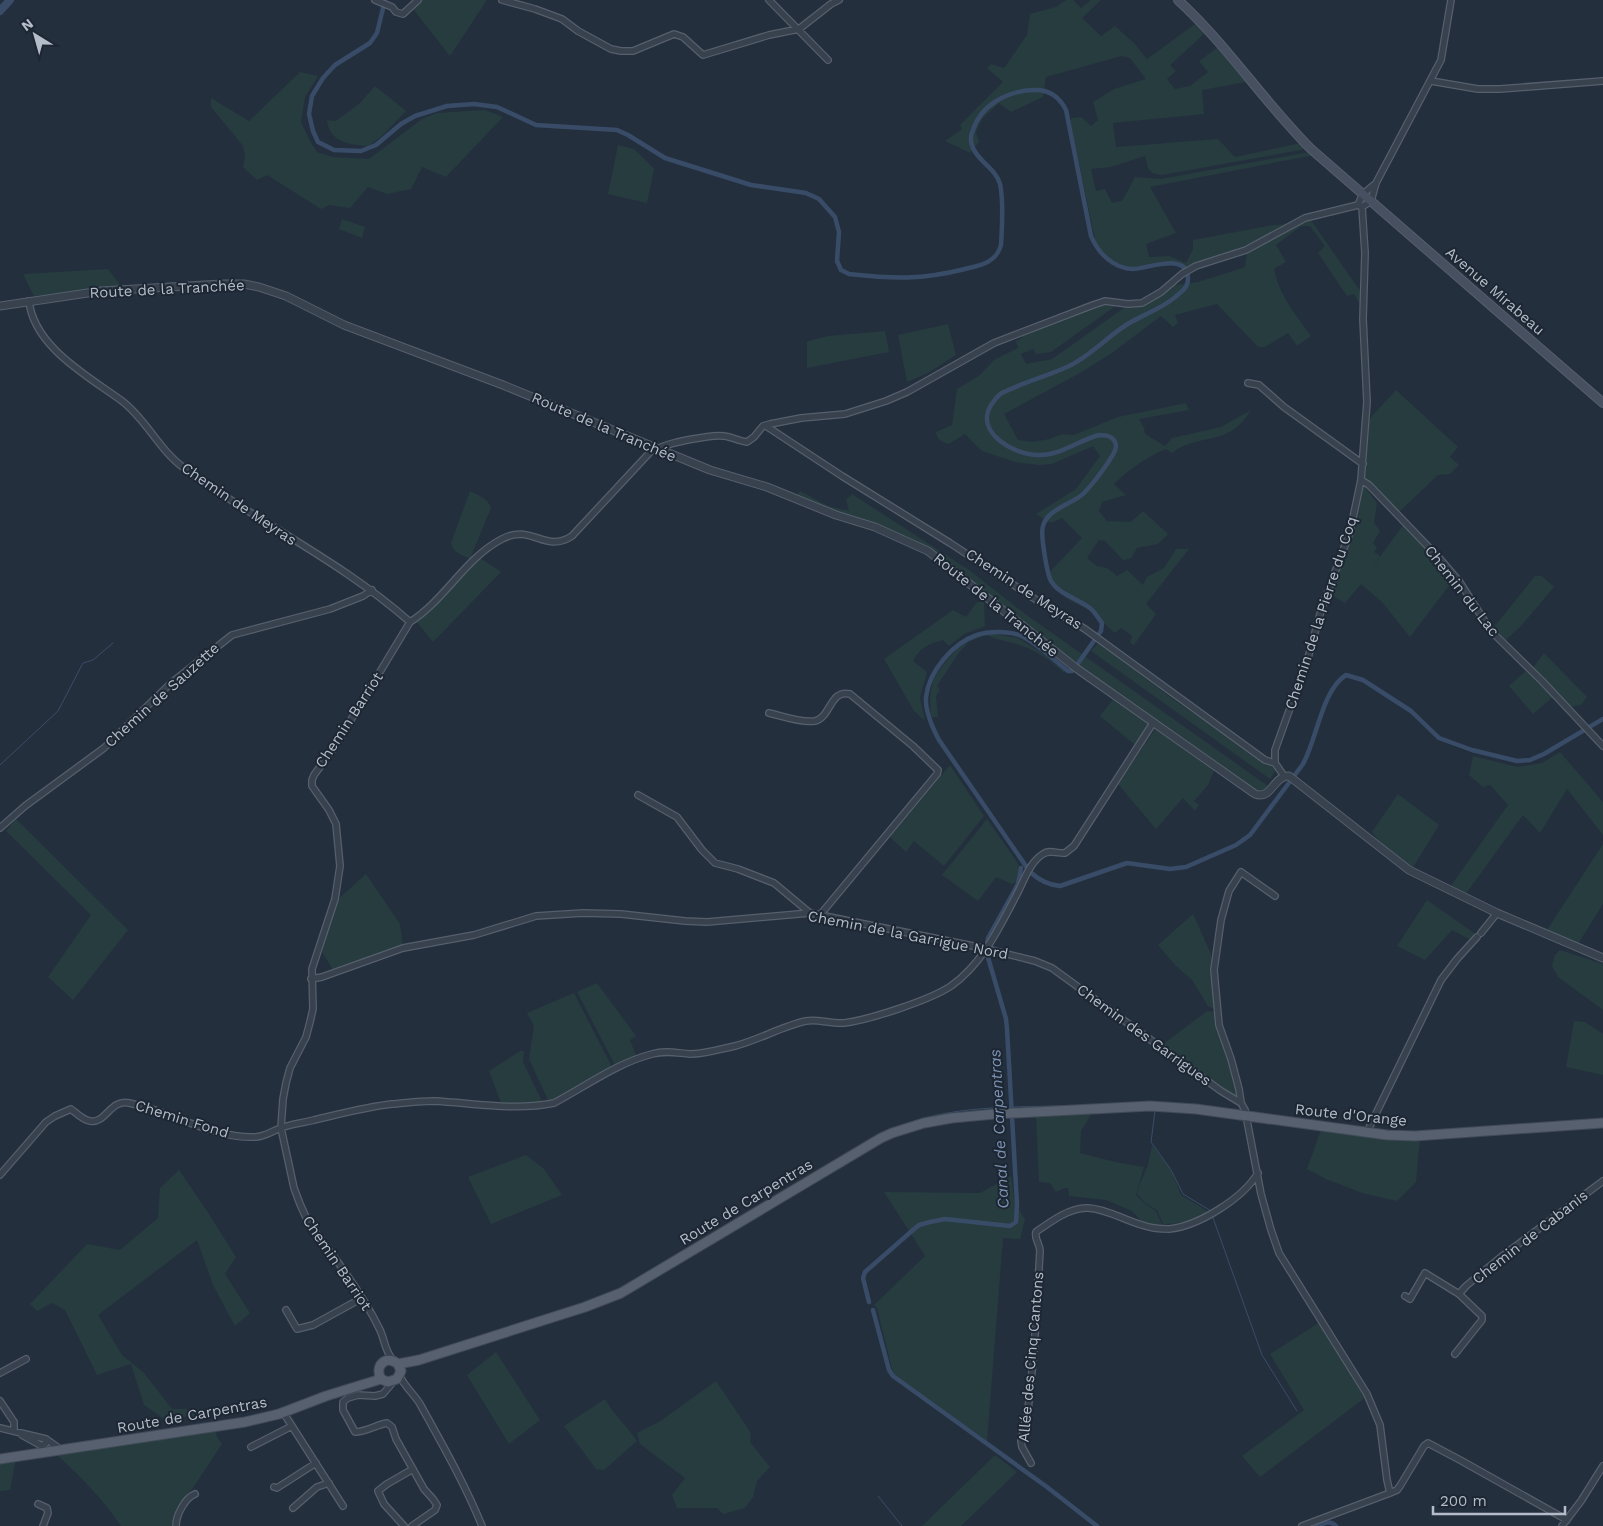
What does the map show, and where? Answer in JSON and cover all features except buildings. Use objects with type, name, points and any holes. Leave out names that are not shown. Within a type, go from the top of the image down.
[{"type":"main road","name":"Avenue Mirabeau","points":[[1178,0],[1207,29],[1297,135],[1603,403]]},
{"type":"main road","name":"Route d'Orange","points":[[1096,1109],[1165,1106],[1387,1135],[1415,1136],[1603,1123]]},
{"type":"main road","name":"Route de Carpentras","points":[[0,1459],[286,1418],[294,1408],[390,1374],[419,1360],[585,1307],[621,1293],[892,1133],[924,1123],[952,1118],[1096,1109]]},
{"type":"street","points":[[375,0],[402,14],[418,0]]},
{"type":"street","points":[[502,0],[562,19],[603,46],[621,51],[633,51],[674,34],[683,37],[700,54],[710,55],[750,41],[799,29],[839,0]]},
{"type":"street","points":[[769,0],[828,60]]},
{"type":"street","points":[[410,622],[421,615],[478,557],[501,539],[521,534],[560,543],[572,536],[656,449],[713,436],[727,436],[747,442],[766,426],[801,418],[845,414],[886,401],[907,392],[970,355],[1013,334],[1105,301],[1128,304],[1142,303],[1161,292],[1186,272],[1206,262],[1246,250],[1306,218],[1360,206],[1368,198],[1441,60],[1451,0]]},
{"type":"street","points":[[1431,81],[1478,89],[1603,81]]},
{"type":"street","points":[[1360,206],[1368,198],[1376,183]]},
{"type":"street","name":"Chemin de la Pierre du Coq","points":[[1275,763],[1275,750],[1308,658],[1325,599],[1350,532],[1361,480],[1367,402],[1363,319],[1365,254],[1360,206]]},
{"type":"street","name":"Route de la Tranchée","points":[[0,306],[29,300],[101,291],[222,284],[244,284],[286,296],[344,325],[504,384],[656,449],[710,470],[767,487],[836,515],[875,527],[928,551],[1074,667],[1255,794],[1263,795],[1271,790],[1276,782],[1290,778]]},
{"type":"street","name":"Chemin de Meyras","points":[[29,300],[33,318],[54,348],[75,368],[124,403],[181,466],[218,492],[372,590],[410,622]]},
{"type":"street","points":[[1248,383],[1259,385],[1284,407],[1363,464]]},
{"type":"street","name":"Chemin de Meyras","points":[[766,426],[842,476],[895,507],[1038,601],[1070,619],[1265,760],[1275,763]]},
{"type":"street","name":"Chemin du Lac","points":[[1361,480],[1369,485],[1441,560],[1459,581],[1491,631],[1603,746]]},
{"type":"street","name":"Chemin de Sauzette","points":[[0,828],[47,789],[104,748],[170,684],[232,635],[330,609],[363,596],[372,590]]},
{"type":"street","name":"Chemin Barriot","points":[[390,1374],[379,1328],[362,1298],[303,1213],[294,1188],[280,1128],[283,1099],[290,1068],[306,1037],[313,1009],[312,969],[335,899],[340,866],[336,824],[329,810],[312,786],[313,778],[334,748],[410,622]]},
{"type":"street","points":[[768,713],[814,721],[824,715],[837,696],[850,694],[925,756],[938,770],[937,774],[916,800],[820,915]]},
{"type":"street","points":[[280,1128],[347,1111],[392,1104],[433,1101],[502,1106],[554,1103],[614,1068],[651,1054],[661,1052],[691,1054],[708,1052],[746,1043],[812,1020],[834,1024],[865,1019],[949,987],[961,978],[987,949],[1029,869],[1045,852],[1051,851],[1065,854],[1074,846],[1154,723]]},
{"type":"street","points":[[1275,763],[1290,778],[1409,870],[1497,913],[1603,958]]},
{"type":"street","points":[[638,795],[681,820],[702,850],[715,863],[738,869],[774,883],[810,913]]},
{"type":"street","points":[[1275,896],[1241,872],[1229,891],[1221,920],[1214,970],[1219,1025],[1233,1066],[1241,1103],[1247,1116],[1263,1203],[1279,1253],[1367,1394],[1378,1421],[1388,1494]]},
{"type":"street","name":"Chemin de la Garrigue Nord","points":[[311,979],[322,977],[404,948],[474,935],[536,916],[582,913],[621,914],[706,922],[810,913],[987,949],[1035,961]]},
{"type":"street","points":[[1367,1132],[1441,980],[1497,913]]},
{"type":"street","name":"Chemin des Garrigues","points":[[1035,961],[1052,968],[1221,1091],[1241,1103]]},
{"type":"street","name":"Chemin Fond","points":[[0,1175],[46,1122],[55,1116],[71,1110],[92,1122],[98,1120],[119,1102],[127,1102],[214,1130],[243,1136],[257,1137],[268,1135],[280,1128]]},
{"type":"street","name":"Allée des Cinq Cantons","points":[[1030,1462],[1021,1441],[1028,1410],[1034,1352],[1040,1251],[1036,1232],[1066,1213],[1087,1208],[1145,1226],[1169,1228],[1185,1224],[1207,1216],[1242,1193],[1253,1182],[1258,1173]]},
{"type":"street","name":"Chemin de Cabanis","points":[[1459,1294],[1501,1257],[1603,1181]]},
{"type":"street","name":"Chemin de Cabanis","points":[[1405,1296],[1410,1299],[1425,1274],[1459,1294],[1482,1316],[1482,1320],[1455,1354]]},
{"type":"street","points":[[286,1310],[297,1329],[313,1325],[362,1298]]},
{"type":"street","points":[[0,1373],[26,1359]]},
{"type":"street","points":[[412,1526],[437,1506],[433,1498],[424,1489],[390,1425],[383,1423],[355,1432],[343,1410],[343,1402],[358,1394],[379,1396],[390,1374],[406,1386],[435,1430],[470,1496],[482,1526]]},
{"type":"street","points":[[0,1400],[14,1422],[15,1432]]},
{"type":"street","points":[[251,1447],[286,1418],[343,1506]]},
{"type":"street","points":[[0,1428],[46,1439],[60,1449]]},
{"type":"street","points":[[1302,1526],[1397,1490],[1424,1446],[1428,1444],[1448,1453],[1567,1520]]},
{"type":"street","points":[[274,1487],[277,1488],[316,1463]]},
{"type":"street","points":[[1562,1526],[1582,1501],[1603,1466]]},
{"type":"street","points":[[404,1526],[384,1504],[378,1491],[413,1469]]},
{"type":"street","points":[[293,1508],[317,1487],[329,1482]]},
{"type":"street","points":[[176,1526],[176,1516],[192,1495],[195,1494]]},
{"type":"street","points":[[38,1504],[47,1508],[48,1513],[43,1526]]},
{"type":"green space","points":[[421,0],[487,0],[450,56],[413,9]]},
{"type":"green space","points":[[1066,0],[1073,0],[1081,8],[1091,0],[1101,0],[1082,18],[1101,36],[1115,26],[1134,43],[1147,59],[1195,24],[1204,34],[1170,65],[1176,71],[1167,79],[1175,89],[1190,86],[1208,72],[1199,61],[1217,48],[1246,82],[1202,90],[1204,114],[1113,123],[1116,147],[1218,139],[1235,157],[1301,143],[1306,148],[1162,175],[1149,170],[1145,156],[1111,167],[1091,169],[1096,191],[1105,189],[1112,203],[1122,201],[1135,177],[1160,179],[1310,152],[1314,155],[1150,187],[1176,233],[1146,244],[1149,257],[1169,256],[1186,263],[1193,249],[1193,240],[1274,225],[1291,224],[1248,246],[1185,268],[1166,261],[1139,266],[1123,266],[1103,253],[1096,244],[1070,121],[1072,118],[1081,117],[1091,126],[1098,120],[1093,102],[1114,89],[1146,79],[1130,58],[1122,56],[1046,77],[1043,97],[1011,112],[999,103],[982,119],[976,132],[979,142],[970,153],[945,141],[962,129],[960,125],[1003,82],[987,68],[991,64],[1004,68],[1027,35],[1030,14],[1056,7]]},
{"type":"green space","points":[[300,72],[318,76],[305,97],[301,122],[317,152],[332,157],[369,159],[422,119],[437,113],[485,110],[503,117],[446,177],[422,167],[411,189],[387,194],[368,187],[350,208],[329,205],[321,209],[267,175],[257,180],[243,167],[245,157],[243,146],[211,107],[211,98],[249,121]]},
{"type":"green space","points":[[375,86],[406,111],[382,136],[368,146],[354,145],[336,138],[327,120],[336,121],[360,103]]},
{"type":"green space","points":[[618,145],[634,149],[654,169],[647,203],[608,194]]},
{"type":"green space","points":[[342,219],[365,227],[362,238],[339,229]]},
{"type":"green space","points":[[1310,219],[1363,295],[1362,307],[1354,294],[1347,296],[1318,253],[1325,246],[1310,226],[1301,226],[1276,245],[1286,262],[1274,269],[1284,296],[1311,336],[1297,346],[1288,333],[1265,347],[1258,347],[1217,304],[1175,315],[1178,323],[1173,327],[1161,316],[1112,353],[1080,373],[1004,414],[1018,440],[1032,442],[1050,439],[1062,434],[1074,435],[1118,417],[1186,403],[1189,410],[1139,419],[1145,434],[1165,446],[1172,438],[1221,427],[1251,410],[1242,422],[1233,430],[1223,435],[1194,442],[1172,453],[1166,449],[1132,468],[1114,484],[1126,495],[1102,502],[1099,511],[1107,521],[1131,522],[1143,511],[1168,534],[1158,544],[1137,548],[1131,558],[1123,560],[1105,541],[1099,540],[1087,558],[1097,566],[1107,568],[1117,576],[1127,570],[1143,585],[1147,577],[1164,568],[1176,549],[1189,549],[1146,604],[1156,614],[1134,645],[1130,643],[1132,636],[1121,628],[1115,633],[1095,614],[1060,594],[1050,582],[1048,574],[1082,538],[1062,518],[1051,523],[1036,514],[1076,489],[1100,456],[1093,446],[1052,464],[1039,465],[1015,462],[982,451],[965,434],[949,444],[940,440],[936,432],[952,425],[957,389],[979,376],[994,360],[1018,348],[1016,341],[1022,338],[1021,334],[1100,302],[1117,305],[1051,352],[1036,354],[1033,349],[1021,354],[1026,364],[1052,359],[1128,305],[1133,306],[1174,285],[1198,282],[1245,267],[1247,253]]},
{"type":"green space","points":[[108,269],[122,287],[34,296],[23,274]]},
{"type":"green space","points":[[948,324],[956,355],[928,373],[907,382],[898,335]]},
{"type":"green space","points":[[885,331],[889,352],[807,368],[807,342],[809,341],[828,336]]},
{"type":"green space","points":[[1396,390],[1458,447],[1450,457],[1459,465],[1450,474],[1438,475],[1399,512],[1365,480],[1364,474],[1368,422]]},
{"type":"green space","points":[[1363,485],[1377,503],[1374,523],[1380,531],[1373,543],[1377,548],[1374,552],[1380,556],[1371,569],[1404,524],[1454,579],[1410,637],[1382,602],[1361,584],[1345,603],[1331,595],[1357,524]]},
{"type":"green space","points":[[470,491],[485,500],[491,508],[470,559],[455,551],[451,543]]},
{"type":"green space","points":[[800,491],[828,506],[849,511],[846,500],[852,494],[969,570],[1024,613],[1268,786],[1264,791],[1255,789],[1074,664],[944,559],[796,496]]},
{"type":"green space","points":[[480,558],[501,572],[433,642],[416,621]]},
{"type":"green space","points":[[1535,576],[1542,576],[1554,587],[1521,626],[1506,640],[1494,627]]},
{"type":"green space","points":[[984,600],[985,626],[964,634],[949,646],[943,640],[929,645],[919,652],[913,661],[927,672],[920,698],[925,721],[914,711],[884,659],[953,610],[966,617],[976,603]]},
{"type":"green space","points":[[990,633],[1018,638],[1039,651],[1064,671],[1064,673],[1047,659],[1028,648],[986,635],[968,642],[958,654],[937,686],[940,690],[936,696],[938,717],[931,717],[931,691],[935,677],[942,666],[965,643]]},
{"type":"green space","points":[[1098,643],[1181,705],[1273,765],[1276,770],[1270,779],[1091,651]]},
{"type":"green space","points":[[1544,653],[1587,697],[1581,705],[1569,707],[1532,669]]},
{"type":"green space","points":[[1528,669],[1554,696],[1533,714],[1509,686]]},
{"type":"green space","points":[[1114,698],[1151,723],[1135,745],[1100,716]]},
{"type":"green space","points":[[1156,728],[1212,766],[1214,771],[1208,785],[1194,801],[1199,805],[1195,811],[1183,798],[1156,829],[1118,784]]},
{"type":"green space","points":[[1560,752],[1603,802],[1603,835],[1567,789],[1540,833],[1523,815],[1465,895],[1450,887],[1508,805],[1490,785],[1483,787],[1469,775],[1473,756],[1517,767],[1542,763]]},
{"type":"green space","points":[[950,765],[984,816],[944,866],[914,841],[906,852],[890,837]]},
{"type":"green space","points":[[1398,794],[1439,825],[1412,869],[1389,853],[1372,832]]},
{"type":"green space","points":[[16,819],[128,930],[73,1000],[48,977],[91,915],[6,831]]},
{"type":"green space","points":[[987,819],[1019,865],[1017,882],[1012,884],[996,877],[978,901],[942,875]]},
{"type":"green space","points":[[1603,844],[1603,904],[1578,944],[1547,930]]},
{"type":"green space","points":[[366,874],[400,924],[403,947],[333,970],[321,950],[337,900]]},
{"type":"green space","points":[[1427,900],[1477,935],[1471,940],[1452,930],[1425,960],[1397,946]]},
{"type":"green space","points":[[1193,914],[1211,954],[1214,1009],[1208,1006],[1192,980],[1175,965],[1158,945]]},
{"type":"green space","points":[[1560,950],[1603,964],[1603,1010],[1558,977],[1552,966],[1555,955]]},
{"type":"green space","points":[[597,983],[636,1036],[630,1040],[636,1055],[617,1065],[614,1063],[577,992]]},
{"type":"green space","points":[[574,993],[611,1065],[610,1068],[554,1101],[549,1102],[529,1059],[534,1026],[527,1013]]},
{"type":"green space","points":[[1207,1011],[1215,1012],[1216,1026],[1237,1087],[1238,1096],[1234,1097],[1162,1045]]},
{"type":"green space","points":[[1574,1021],[1585,1022],[1603,1034],[1603,1075],[1566,1067]]},
{"type":"green space","points":[[520,1051],[524,1051],[523,1062],[541,1099],[539,1104],[501,1103],[489,1071]]},
{"type":"green space","points":[[1092,1113],[1081,1131],[1080,1153],[1144,1167],[1136,1195],[1156,1211],[1162,1225],[1144,1224],[1132,1211],[1106,1200],[1069,1196],[1068,1188],[1056,1192],[1050,1183],[1039,1182],[1036,1116]]},
{"type":"green space","points":[[1321,1130],[1420,1138],[1416,1182],[1397,1201],[1362,1193],[1326,1179],[1307,1169]]},
{"type":"green space","points":[[1152,1145],[1171,1170],[1181,1195],[1209,1212],[1187,1221],[1163,1224],[1157,1210],[1145,1203],[1137,1194],[1148,1165]]},
{"type":"green space","points":[[526,1155],[544,1169],[562,1195],[491,1224],[468,1177]]},
{"type":"green space","points":[[179,1170],[236,1257],[225,1274],[250,1313],[235,1326],[213,1285],[197,1240],[98,1315],[122,1355],[144,1373],[172,1409],[209,1409],[209,1414],[164,1419],[144,1405],[131,1364],[97,1375],[65,1310],[52,1303],[37,1311],[30,1304],[87,1244],[120,1250],[158,1218],[160,1188]]},
{"type":"green space","points":[[1011,1176],[1015,1204],[1025,1219],[1020,1239],[1003,1238],[987,1441],[895,1375],[892,1369],[877,1308],[874,1305],[925,1256],[884,1192],[980,1193]]},
{"type":"green space","points":[[1320,1322],[1366,1397],[1260,1477],[1242,1456],[1304,1410],[1270,1354]]},
{"type":"green space","points":[[496,1352],[540,1420],[509,1444],[467,1375]]},
{"type":"green space","points":[[716,1381],[751,1433],[750,1442],[770,1467],[757,1481],[753,1497],[745,1508],[723,1514],[717,1508],[677,1508],[672,1495],[685,1478],[640,1444],[637,1433],[659,1422]]},
{"type":"green space","points":[[605,1399],[637,1441],[604,1470],[596,1469],[564,1426]]},
{"type":"green space","points":[[215,1430],[222,1444],[195,1485],[176,1509],[174,1526],[121,1526],[91,1488],[56,1454]]},
{"type":"green space","points":[[995,1455],[1017,1472],[961,1526],[922,1526]]},
{"type":"green space","points":[[16,1459],[10,1490],[0,1491],[0,1461]]},
{"type":"waterway","points":[[0,11],[10,0]]},
{"type":"waterway","name":"Canal de Carpentras","points":[[385,0],[377,33],[370,43],[335,65],[323,78],[312,96],[309,114],[318,142],[334,150],[361,151],[376,145],[401,124],[415,116],[447,106],[474,104],[497,107],[536,125],[617,130],[665,158],[751,185],[806,193],[819,199],[835,217],[839,232],[837,261],[841,270],[849,274],[894,278],[921,277],[971,268],[987,262],[996,256],[1001,245],[1002,199],[1000,184],[995,174],[976,153],[971,141],[972,132],[982,113],[996,101],[1014,93],[1044,91],[1053,94],[1063,105],[1066,110],[1091,236],[1102,254],[1113,263],[1126,268],[1133,269],[1166,264],[1181,266],[1186,271],[1188,279],[1185,288],[1175,297],[1126,325],[1075,363],[1000,394],[991,405],[987,415],[988,425],[992,433],[1009,447],[1029,454],[1046,455],[1054,453],[1099,435],[1112,438],[1116,446],[1108,463],[1084,493],[1050,515],[1042,530],[1046,561],[1053,584],[1062,592],[1085,604],[1102,623],[1101,631],[1074,669],[1068,671],[1037,646],[1019,635],[992,632],[968,639],[951,651],[932,677],[926,697],[928,714],[939,740],[1030,872],[1040,880],[1060,886],[1127,863],[1170,869],[1186,867],[1236,845],[1250,835],[1303,764],[1331,692],[1346,675],[1363,680],[1411,711],[1439,738],[1472,750],[1517,761],[1530,760],[1544,754],[1603,719]]},
{"type":"waterway","points":[[0,765],[58,711],[83,663],[93,660],[113,643]]},
{"type":"waterway","name":"Canal de Carpentras","points":[[987,945],[988,938],[1018,884],[1021,868]]},
{"type":"waterway","name":"Canal de Carpentras","points":[[869,1302],[863,1278],[865,1272],[919,1225],[945,1219],[1010,1226],[1016,1222],[1017,1204],[1006,1019],[987,954]]},
{"type":"waterway","points":[[905,1124],[927,1117],[972,1110],[1088,1105]]},
{"type":"waterway","points":[[1155,1111],[1151,1142],[1171,1170],[1183,1194],[1211,1211]]},
{"type":"waterway","points":[[1212,1215],[1262,1355],[1297,1411]]},
{"type":"waterway","name":"Canal de Carpentras","points":[[873,1310],[889,1370],[893,1376],[1047,1487],[1097,1526]]},
{"type":"waterway","points":[[878,1496],[902,1526]]},
{"type":"waterway","name":"Canal de Carpentras","points":[[1317,1526],[1325,1523],[1336,1526]]}]
